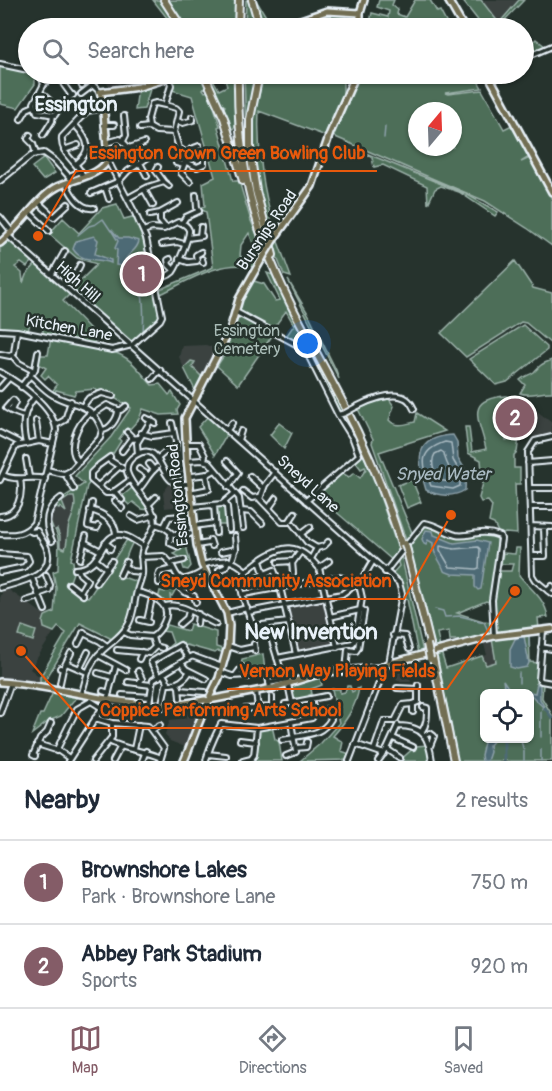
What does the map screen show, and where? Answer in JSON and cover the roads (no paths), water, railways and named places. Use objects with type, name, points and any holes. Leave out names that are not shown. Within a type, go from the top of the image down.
[{"type":"highway","points":[[164,0],[176,18]]},
{"type":"highway","points":[[240,18],[241,0]]},
{"type":"highway","points":[[252,0],[257,18]]},
{"type":"highway","points":[[209,84],[224,118],[272,264],[363,445],[405,549]]},
{"type":"highway","points":[[240,84],[240,135],[253,205]]},
{"type":"highway","points":[[241,84],[244,134],[258,212],[273,255],[385,485],[405,549],[428,644],[452,761]]},
{"type":"highway","points":[[250,176],[249,141],[252,106],[258,84]]},
{"type":"highway","points":[[249,141],[256,191],[273,255]]},
{"type":"highway","points":[[238,161],[257,228],[272,264]]},
{"type":"main road","points":[[360,18],[364,0]]},
{"type":"main road","points":[[448,0],[458,18]]},
{"type":"main road","points":[[306,18],[327,11],[360,12]]},
{"type":"main road","points":[[0,243],[54,189],[82,173],[104,168],[108,160],[104,108],[100,92],[149,84]]},
{"type":"main road","name":"Bursnips Road","points":[[191,397],[230,330],[239,299],[263,257],[313,184],[330,133],[352,84]]},
{"type":"main road","points":[[493,84],[552,192]]},
{"type":"main road","name":"Essington Road","points":[[184,761],[206,697],[214,687],[221,669],[228,646],[229,625],[227,613],[203,568],[192,532],[185,416],[191,397]]},
{"type":"main road","points":[[0,682],[42,686],[138,703],[196,701],[206,697],[219,698],[297,681],[325,672],[382,670],[389,664],[493,637],[552,629]]},
{"type":"main road","points":[[288,683],[346,671]]},
{"type":"street","points":[[534,54],[552,46]]},
{"type":"street","points":[[0,64],[18,68]]},
{"type":"street","points":[[22,119],[27,109],[34,106],[44,84]]},
{"type":"street","points":[[165,105],[171,84]]},
{"type":"street","points":[[81,94],[93,85],[100,92]]},
{"type":"street","points":[[43,135],[53,115],[72,95],[64,87]]},
{"type":"street","points":[[40,93],[49,99]]},
{"type":"street","points":[[174,132],[144,128],[152,104],[178,109],[174,132],[179,148],[188,153]]},
{"type":"street","points":[[34,106],[39,112],[53,115]]},
{"type":"street","points":[[82,173],[64,150],[62,137],[87,111],[104,108]]},
{"type":"street","points":[[123,141],[126,135],[124,116]]},
{"type":"street","points":[[177,121],[183,123],[193,119]]},
{"type":"street","points":[[104,125],[114,124]]},
{"type":"street","points":[[75,125],[84,135],[87,147],[86,155],[76,164]]},
{"type":"street","points":[[30,135],[28,139],[33,144],[36,154]]},
{"type":"street","points":[[106,143],[118,139],[123,141],[129,149],[142,143]]},
{"type":"street","points":[[64,150],[71,145],[78,145]]},
{"type":"street","points":[[190,182],[181,173],[188,153],[199,146]]},
{"type":"street","points":[[0,181],[27,158],[36,154],[47,154],[69,180],[70,192],[81,204],[87,208],[94,208]]},
{"type":"street","points":[[91,193],[118,180],[153,154]]},
{"type":"street","points":[[108,160],[143,231],[161,318],[132,345]]},
{"type":"street","points":[[175,162],[197,167],[205,164]]},
{"type":"street","points":[[140,163],[147,176]]},
{"type":"street","points":[[104,168],[111,167]]},
{"type":"street","points":[[156,168],[169,186]]},
{"type":"street","points":[[128,198],[164,182]]},
{"type":"street","points":[[105,187],[109,199]]},
{"type":"street","points":[[144,189],[154,205]]},
{"type":"street","points":[[182,223],[184,218],[200,210],[195,196]]},
{"type":"street","points":[[150,215],[160,213],[178,202]]},
{"type":"street","points":[[39,203],[53,217],[68,204]]},
{"type":"street","points":[[30,213],[49,231]]},
{"type":"street","points":[[160,213],[160,221],[166,228]]},
{"type":"street","name":"High Hill","points":[[0,217],[10,234],[160,370]]},
{"type":"street","points":[[143,231],[152,228],[166,228],[176,222],[182,223],[188,229],[188,238],[174,270],[169,275],[154,279]]},
{"type":"street","points":[[188,238],[201,236],[201,227]]},
{"type":"street","points":[[163,245],[177,242],[184,244]]},
{"type":"street","points":[[52,274],[64,252]]},
{"type":"street","points":[[179,259],[188,262],[201,257]]},
{"type":"street","points":[[170,259],[168,260],[169,265],[174,270]]},
{"type":"street","points":[[58,266],[71,277],[80,265]]},
{"type":"street","points":[[236,312],[305,349],[338,415],[353,439],[359,455],[306,501]]},
{"type":"street","name":"Kitchen Lane","points":[[0,330],[17,331],[112,350],[132,345]]},
{"type":"street","points":[[12,355],[15,350],[17,331]]},
{"type":"street","points":[[21,387],[38,363],[38,351]]},
{"type":"street","points":[[0,354],[12,355]]},
{"type":"street","points":[[12,355],[53,395],[83,406],[102,430],[100,438],[65,474]]},
{"type":"street","points":[[152,379],[160,370]]},
{"type":"street","name":"Sneyd Lane","points":[[160,370],[399,583],[402,591],[393,635]]},
{"type":"street","points":[[0,372],[48,410],[56,425],[54,444],[35,521],[38,533],[47,550],[47,562],[42,572],[32,578],[0,588]]},
{"type":"street","points":[[0,388],[9,378]]},
{"type":"street","points":[[177,395],[182,389]]},
{"type":"street","points":[[83,406],[89,398],[102,393],[113,396]]},
{"type":"street","points":[[338,415],[377,398],[398,396],[409,400],[414,409]]},
{"type":"street","points":[[183,397],[186,399],[191,397]]},
{"type":"street","points":[[0,480],[22,433],[27,408],[34,398]]},
{"type":"street","points":[[56,425],[64,420],[71,402]]},
{"type":"street","points":[[79,462],[73,455],[72,446],[81,422],[107,405],[121,410],[126,405]]},
{"type":"street","points":[[102,430],[108,428],[117,416],[118,410]]},
{"type":"street","points":[[11,411],[24,416]]},
{"type":"street","points":[[122,451],[138,437],[151,420]]},
{"type":"street","points":[[36,421],[39,441]]},
{"type":"street","points":[[172,422],[176,450],[170,461],[179,473]]},
{"type":"street","points":[[227,430],[232,423]]},
{"type":"street","points":[[238,440],[241,431]]},
{"type":"street","points":[[127,432],[138,437],[174,433]]},
{"type":"street","points":[[0,433],[17,444],[39,441],[54,444]]},
{"type":"street","points":[[22,433],[26,444]]},
{"type":"street","points":[[138,437],[138,454]]},
{"type":"street","points":[[552,437],[539,439],[531,444],[528,452],[533,577],[550,592],[552,586]]},
{"type":"street","points":[[190,444],[199,444],[204,453],[204,460]]},
{"type":"street","points":[[158,458],[165,452],[176,450]]},
{"type":"street","points":[[82,693],[87,672],[98,655],[124,632],[133,614],[142,572],[141,557],[155,524],[155,515],[149,504],[130,480],[128,465],[138,454],[149,453],[158,458],[171,481],[178,484],[189,484]]},
{"type":"street","points":[[98,486],[121,467],[109,458],[92,473],[91,479],[98,486],[107,494],[114,492],[130,480]]},
{"type":"street","points":[[26,459],[29,477]]},
{"type":"street","points":[[187,461],[209,462],[240,501],[244,526]]},
{"type":"street","points":[[528,463],[552,461]]},
{"type":"street","points":[[228,487],[238,474],[229,462]]},
{"type":"street","points":[[138,490],[144,484],[147,475],[155,468],[149,464]]},
{"type":"street","points":[[139,469],[147,475]]},
{"type":"street","points":[[47,470],[65,474],[74,489]]},
{"type":"street","points":[[194,475],[206,474],[215,470]]},
{"type":"street","points":[[259,497],[275,472]]},
{"type":"street","points":[[195,491],[209,489],[206,474]]},
{"type":"street","points":[[3,475],[11,479],[29,477],[45,479]]},
{"type":"street","points":[[250,477],[263,488]]},
{"type":"street","points":[[0,516],[8,516],[15,509],[22,490],[20,479]]},
{"type":"street","points":[[530,488],[552,488]]},
{"type":"street","points":[[245,491],[252,498],[259,497]]},
{"type":"street","points":[[114,492],[122,508]]},
{"type":"street","points":[[191,507],[225,503],[234,493]]},
{"type":"street","points":[[52,541],[46,523],[50,507],[61,497]]},
{"type":"street","points":[[259,497],[284,522],[289,522],[295,514],[289,509]]},
{"type":"street","points":[[269,508],[276,499]]},
{"type":"street","points":[[149,504],[156,500]]},
{"type":"street","points":[[92,503],[88,526],[97,528],[98,526]]},
{"type":"street","points":[[225,503],[229,530]]},
{"type":"street","points":[[155,524],[164,527],[171,534],[178,535],[216,529],[214,505]]},
{"type":"street","points":[[530,507],[552,507]]},
{"type":"street","points":[[90,510],[108,518],[115,526],[116,535]]},
{"type":"street","points":[[135,511],[130,515],[138,520],[155,515]]},
{"type":"street","points":[[242,511],[252,512],[261,522]]},
{"type":"street","points":[[164,527],[169,517],[182,516]]},
{"type":"street","points":[[136,526],[138,520]]},
{"type":"street","points":[[0,534],[16,534],[28,529],[35,521]]},
{"type":"street","points":[[385,572],[424,523],[442,527],[459,535],[485,531],[500,536],[492,602],[493,637]]},
{"type":"street","points":[[295,525],[307,542],[317,548]]},
{"type":"street","points":[[302,533],[309,526],[314,531]]},
{"type":"street","points":[[531,526],[552,527]]},
{"type":"street","points":[[532,556],[545,556],[544,528]]},
{"type":"street","points":[[28,529],[38,533],[48,531]]},
{"type":"street","points":[[171,534],[170,541],[178,545]]},
{"type":"street","points":[[69,584],[82,594],[88,580],[77,569],[87,567],[96,560],[105,543],[116,535],[125,535],[144,546]]},
{"type":"street","points":[[80,559],[86,536]]},
{"type":"street","points":[[219,570],[226,567],[230,561],[236,549],[237,538]]},
{"type":"street","points":[[84,542],[101,551]]},
{"type":"street","points":[[105,543],[111,547],[110,549]]},
{"type":"street","points":[[197,545],[210,543]]},
{"type":"street","points":[[311,559],[317,548],[327,544]]},
{"type":"street","points":[[288,622],[253,626],[241,582],[246,571],[260,561],[278,549],[291,548],[311,559],[319,568],[337,647]]},
{"type":"street","points":[[221,552],[236,549]]},
{"type":"street","points":[[294,571],[293,562],[300,552]]},
{"type":"street","points":[[0,554],[23,554],[29,559],[26,566],[0,572]]},
{"type":"street","points":[[141,557],[160,555],[168,559],[180,578],[191,579],[203,568],[230,561],[246,571]]},
{"type":"street","points":[[96,560],[107,568]]},
{"type":"street","points":[[159,583],[160,572],[184,560]]},
{"type":"street","points":[[96,583],[112,561]]},
{"type":"street","points":[[260,561],[264,573]]},
{"type":"street","points":[[278,561],[293,562]]},
{"type":"street","points":[[319,568],[329,561]]},
{"type":"street","points":[[227,613],[342,594],[367,574],[373,561]]},
{"type":"street","points":[[120,575],[125,564],[131,572],[142,572]]},
{"type":"street","points":[[257,576],[274,570],[276,575]]},
{"type":"street","points":[[26,601],[49,590],[50,585],[46,575]]},
{"type":"street","points":[[244,594],[344,577],[357,584],[362,596],[361,610],[356,640],[348,647],[346,671]]},
{"type":"street","points":[[32,578],[45,610]]},
{"type":"street","points":[[180,578],[178,586],[194,596],[196,602]]},
{"type":"street","points":[[280,587],[296,654]]},
{"type":"street","points":[[136,592],[166,606],[174,604],[214,622]]},
{"type":"street","points":[[140,620],[148,622],[152,598]]},
{"type":"street","points":[[124,632],[130,635],[152,637],[159,632],[166,619],[166,606]]},
{"type":"street","points":[[330,617],[361,610]]},
{"type":"street","points":[[277,658],[337,647],[348,647],[356,651],[364,611],[361,610]]},
{"type":"street","points":[[182,621],[189,611]]},
{"type":"street","points":[[196,623],[198,614]]},
{"type":"street","points":[[267,625],[280,668],[267,672],[272,686],[279,681],[288,683],[292,704]]},
{"type":"street","points":[[543,631],[539,679],[552,683]]},
{"type":"street","points":[[77,645],[84,632],[107,646]]},
{"type":"street","points":[[389,664],[393,635],[405,636],[408,648]]},
{"type":"street","points":[[152,637],[155,646]]},
{"type":"street","points":[[189,658],[180,645],[150,663],[172,685],[177,684],[190,671]]},
{"type":"street","points":[[155,646],[162,648]]},
{"type":"street","points":[[117,650],[149,653],[155,646]]},
{"type":"street","points":[[228,646],[240,650],[254,647]]},
{"type":"street","points":[[541,646],[552,649]]},
{"type":"street","points":[[80,668],[88,652]]},
{"type":"street","points":[[139,660],[142,652]]},
{"type":"street","points":[[60,683],[62,669],[69,654]]},
{"type":"street","points":[[98,655],[126,670]]},
{"type":"street","points":[[128,682],[151,684],[194,656],[236,676],[248,675],[248,677]]},
{"type":"street","points":[[66,663],[87,672]]},
{"type":"street","points":[[181,663],[205,679]]},
{"type":"street","points":[[38,744],[69,759],[102,708],[116,665]]},
{"type":"street","points":[[236,676],[242,667]]},
{"type":"street","points":[[349,761],[382,670]]},
{"type":"street","points":[[138,671],[142,679],[139,683]]},
{"type":"street","points":[[98,673],[112,677]]},
{"type":"street","points":[[0,713],[11,683]]},
{"type":"street","points":[[168,683],[163,702],[171,702]]},
{"type":"street","points":[[150,704],[151,684]]},
{"type":"street","points":[[177,684],[180,690],[179,701]]},
{"type":"street","points":[[395,721],[403,705],[418,702],[418,687],[397,688]]},
{"type":"street","points":[[180,690],[206,697]]},
{"type":"street","points":[[256,690],[258,709]]},
{"type":"street","points":[[103,691],[107,697]]},
{"type":"street","points":[[122,695],[150,697]]},
{"type":"street","points":[[285,705],[326,696]]},
{"type":"street","points":[[245,709],[272,707],[271,697]]},
{"type":"street","points":[[206,761],[209,747],[221,724],[257,728],[312,718],[314,712],[311,699]]},
{"type":"street","points":[[56,751],[78,708],[91,701],[102,708]]},
{"type":"street","points":[[412,712],[413,704]]},
{"type":"street","points":[[423,707],[427,708],[427,715],[423,733]]},
{"type":"street","points":[[282,740],[320,732],[326,728],[331,719],[329,709],[314,712]]},
{"type":"street","points":[[95,718],[112,723],[148,726],[165,750],[161,760],[146,751],[109,741]]},
{"type":"street","points":[[374,750],[384,721],[395,721]]},
{"type":"street","points":[[395,721],[398,726],[423,733],[430,746],[432,761]]},
{"type":"street","points":[[286,756],[294,754],[296,748],[291,722]]},
{"type":"street","points":[[93,761],[112,735],[112,723]]},
{"type":"street","points":[[35,756],[33,755],[38,744],[50,724]]},
{"type":"street","points":[[134,749],[139,725]]},
{"type":"street","points":[[153,730],[160,725]]},
{"type":"street","points":[[380,761],[398,726]]},
{"type":"street","points":[[243,761],[253,758],[257,728]]},
{"type":"street","points":[[393,738],[413,747]]},
{"type":"street","points":[[240,740],[256,742]]},
{"type":"street","points":[[296,748],[306,747],[307,742]]},
{"type":"street","points":[[355,744],[386,751],[400,758]]},
{"type":"street","points":[[120,761],[114,759],[121,746]]},
{"type":"street","points":[[142,761],[146,751]]},
{"type":"street","points":[[208,754],[226,756]]},
{"type":"water","points":[[111,230],[119,238],[139,241],[122,266],[116,265],[117,250],[115,248],[118,241]]},
{"type":"water","points":[[94,236],[98,240],[95,254],[111,260],[111,263],[81,257],[73,249],[76,241]]},
{"type":"water","name":"Snyed Water","points":[[453,435],[457,442],[458,458],[466,471],[465,490],[451,495],[440,495],[426,490],[421,469],[421,452],[431,440]]},
{"type":"water","points":[[426,530],[433,531],[434,535],[454,543],[477,540],[488,543],[481,589],[478,590],[475,587],[475,575],[452,574],[444,571],[433,543],[428,540],[426,545],[424,544],[422,539]]},
{"type":"water","points":[[524,636],[529,663],[527,667],[517,669],[510,667],[510,649],[515,639]]},
{"type":"water","points":[[537,684],[540,685],[540,699],[546,710],[534,698]]},
{"type":"water","points":[[484,743],[492,743],[487,761],[482,761]]},
{"type":"waterway","points":[[384,138],[385,127]]},
{"type":"waterway","points":[[78,235],[103,219],[111,231]]},
{"type":"waterway","points":[[121,266],[136,277],[140,286],[143,333]]},
{"type":"waterway","points":[[435,609],[443,611],[445,617],[460,616],[484,622],[489,633]]},
{"type":"waterway","points":[[529,634],[529,646]]},
{"type":"waterway","points":[[519,673],[519,683]]},
{"type":"waterway","points":[[545,708],[552,718]]},
{"type":"waterway","points":[[541,711],[541,737]]},
{"type":"waterway","points":[[504,743],[504,761]]},
{"type":"waterway","points":[[522,743],[524,761]]},
{"type":"waterway","points":[[541,749],[541,761]]},
{"type":"place","name":"Essington Crown Green Bowling Club","points":[[38,236]]},
{"type":"place","name":"Brownshore Lakes","points":[[142,274]]},
{"type":"place","name":"Abbey Park Stadium","points":[[515,418]]},
{"type":"place","name":"Sneyd Community Association","points":[[451,515]]},
{"type":"place","name":"Vernon Way Playing Fields","points":[[515,591]]},
{"type":"place","name":"Coppice Performing Arts School","points":[[21,651]]},
{"type":"district","name":"Essington","points":[[76,104]]},
{"type":"district","name":"New Invention","points":[[311,632]]},
{"type":"park label","name":"Essington Cemetery","points":[[247,340]]}]
